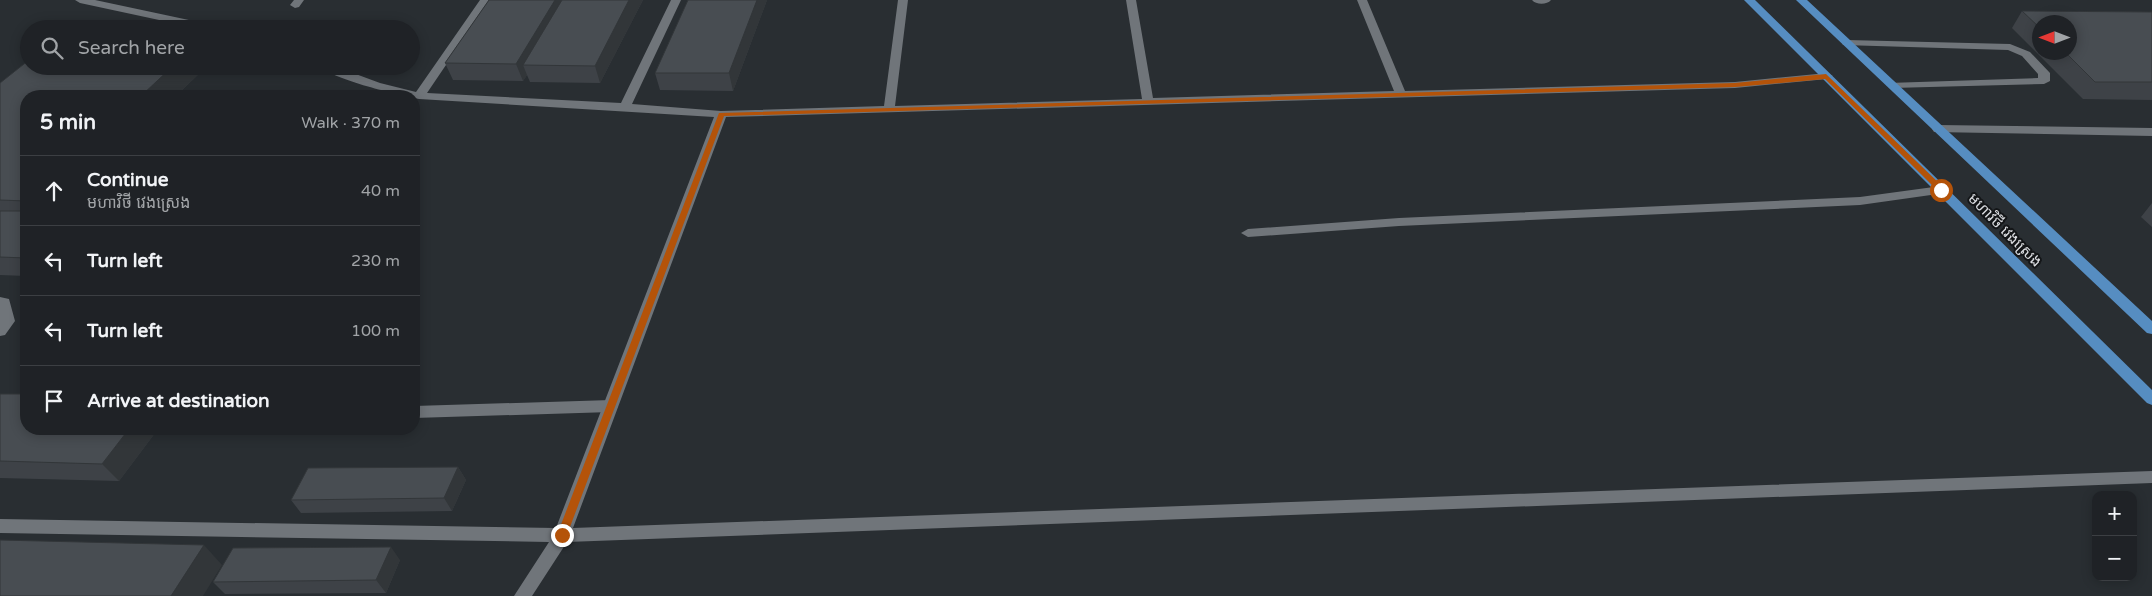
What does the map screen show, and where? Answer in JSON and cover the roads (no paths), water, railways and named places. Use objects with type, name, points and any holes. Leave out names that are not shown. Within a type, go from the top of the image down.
[{"type":"main road","name":"មហាវិថី វេងស្រេង","points":[[1749,0],[2152,399]]},
{"type":"main road","name":"មហាវិថី វេងស្រេង","points":[[1801,0],[2152,329]]},
{"type":"street","points":[[80,0],[174,20]]},
{"type":"street","points":[[420,95],[485,0]]},
{"type":"street","points":[[625,107],[676,0]]},
{"type":"street","points":[[889,110],[903,0]]},
{"type":"street","points":[[1131,0],[1148,102]]},
{"type":"street","points":[[1362,0],[1401,95]]},
{"type":"street","points":[[1537,0],[1546,0]]},
{"type":"street","points":[[1846,43],[2010,47],[2026,54],[2044,73],[2044,81],[1892,85]]},
{"type":"street","points":[[347,75],[393,90]]},
{"type":"street","points":[[420,96],[722,114],[1735,85],[1826,76]]},
{"type":"street","points":[[523,596],[562,535],[722,114]]},
{"type":"street","points":[[1938,129],[2152,132]]},
{"type":"street","points":[[1248,233],[1399,222],[1860,201],[1941,190]]},
{"type":"street","points":[[0,302],[4,302],[8,321],[0,331]]},
{"type":"street","points":[[420,412],[611,406]]},
{"type":"street","points":[[0,526],[562,535],[2152,477]]}]
